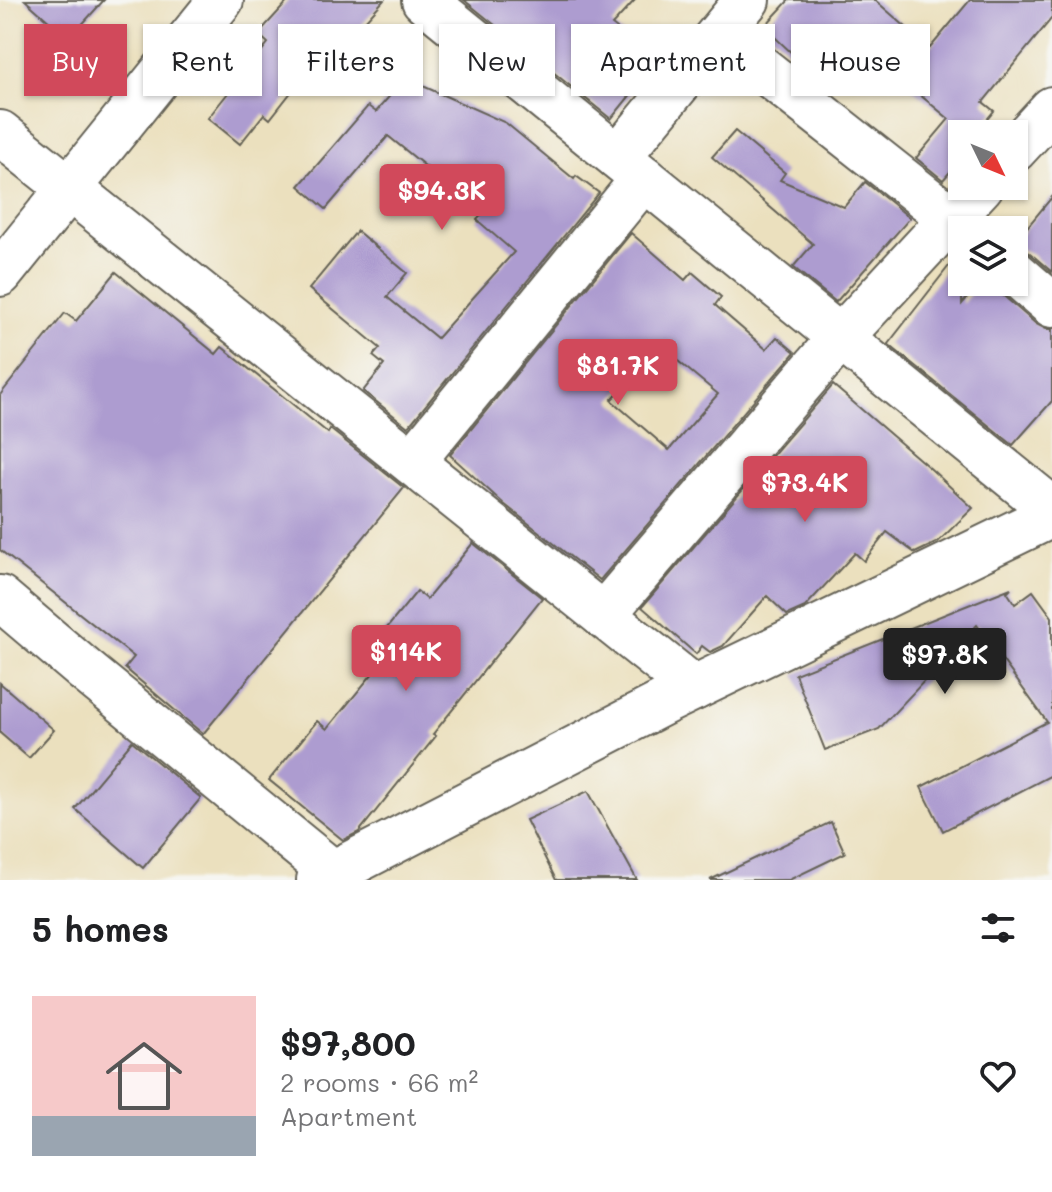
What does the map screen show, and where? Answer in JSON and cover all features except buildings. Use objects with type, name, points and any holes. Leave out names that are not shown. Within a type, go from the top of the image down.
[{"type":"street","points":[[0,274],[221,0]]},
{"type":"street","points":[[0,598],[325,876],[694,688],[1052,512],[424,0]]},
{"type":"street","points":[[728,24],[747,0]]},
{"type":"street","points":[[603,615],[840,338],[966,211],[775,75]]},
{"type":"street","points":[[412,462],[631,168],[679,96]]},
{"type":"street","points":[[0,133],[694,688]]},
{"type":"street","points":[[1028,284],[1052,305]]}]
